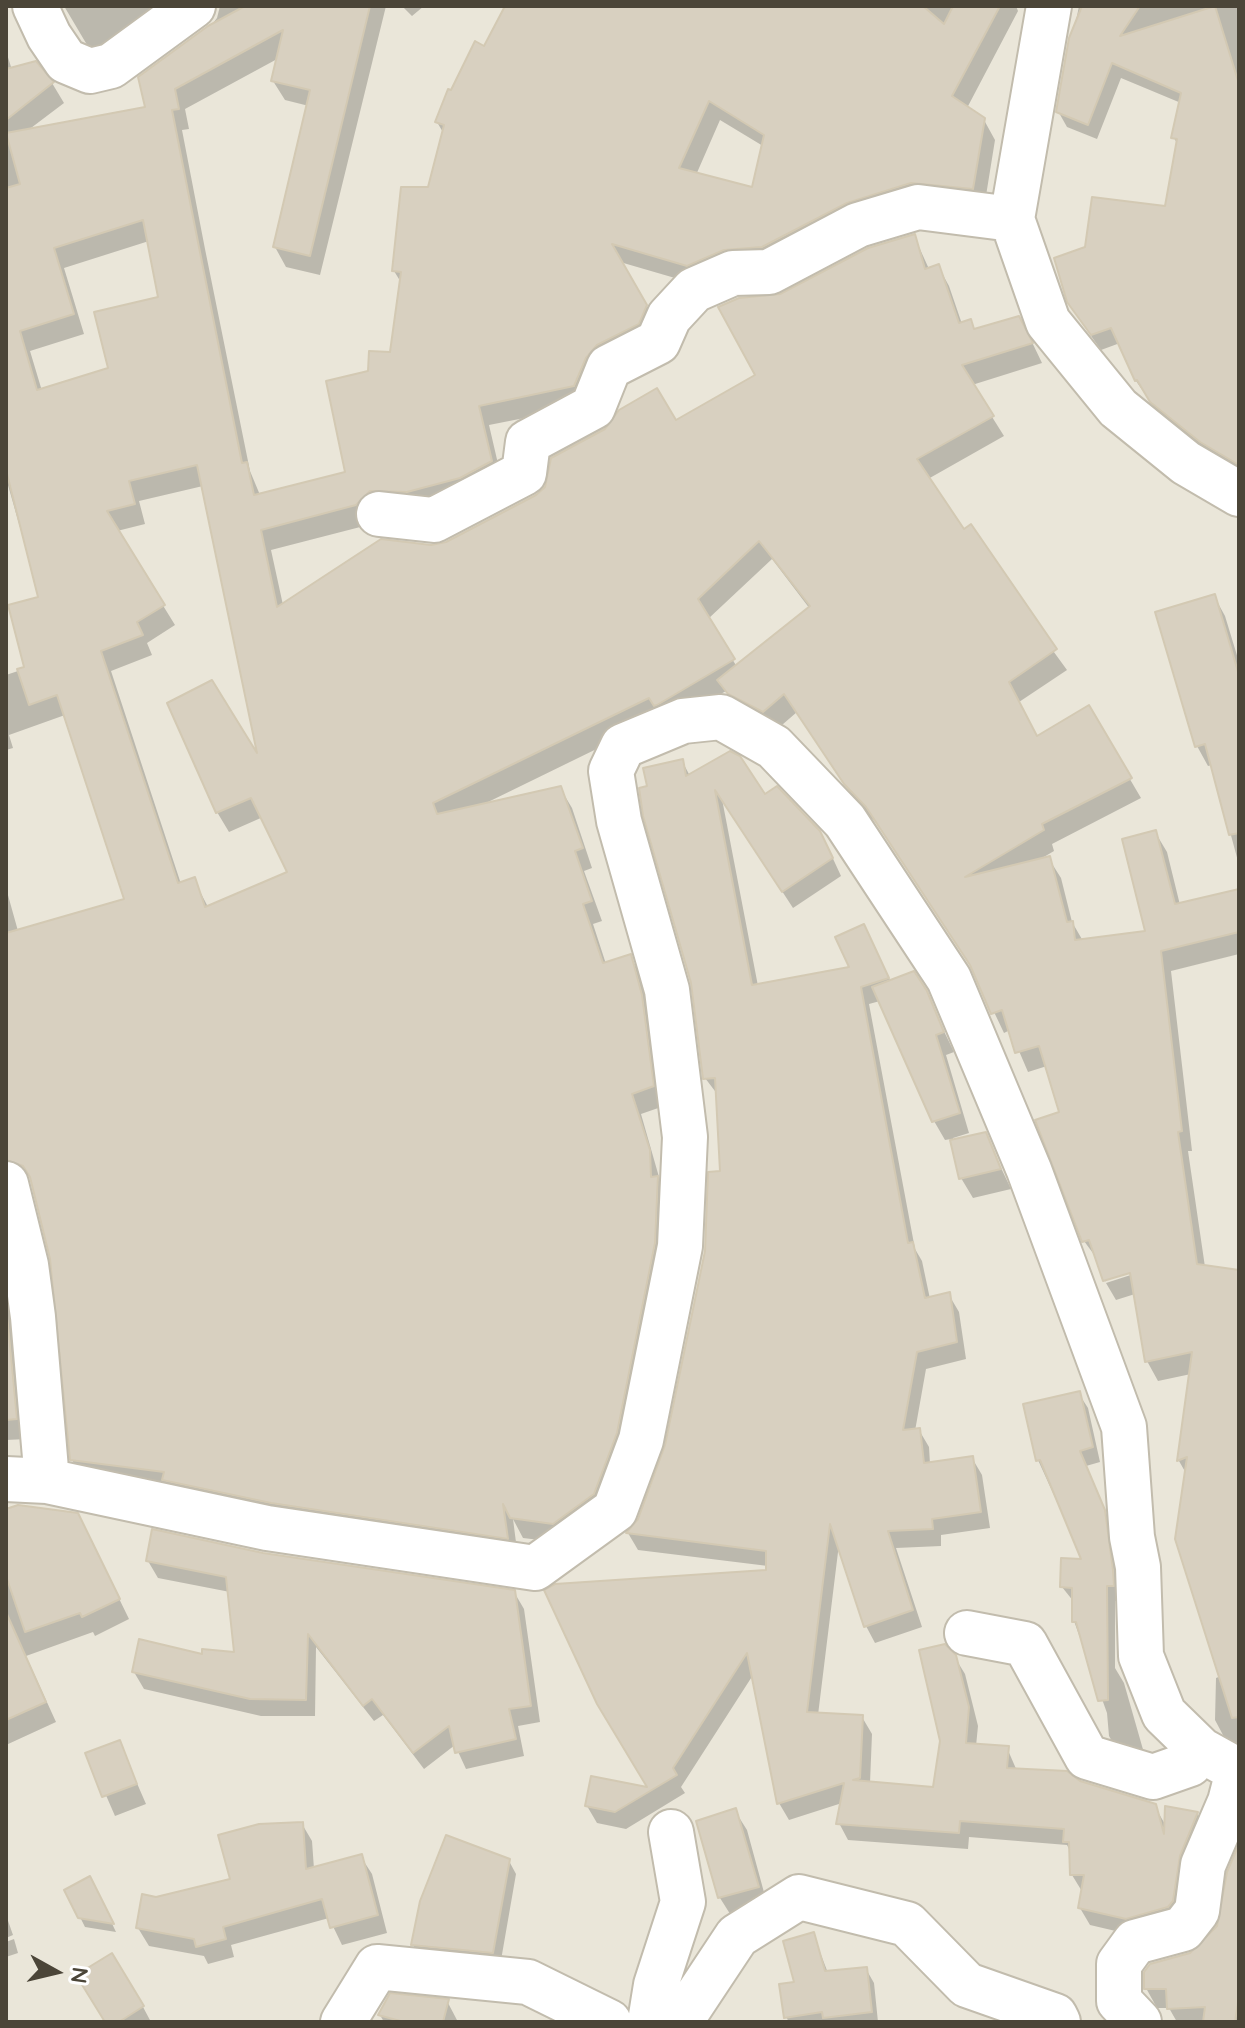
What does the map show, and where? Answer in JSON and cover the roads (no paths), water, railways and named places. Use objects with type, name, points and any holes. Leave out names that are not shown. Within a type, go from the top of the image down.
[{"type":"street","points":[[35,6],[49,36],[66,61],[90,71],[111,66],[193,6]]},
{"type":"street","points":[[1049,6],[1012,219],[1048,322],[1118,408],[1186,463],[1239,494]]},
{"type":"street","points":[[379,514],[434,520],[524,473],[528,442],[593,407],[609,367],[658,342],[669,317],[694,290],[733,273],[769,272],[858,225],[918,207],[1012,219]]},
{"type":"street","points":[[6,1184],[26,1265],[33,1317],[26,1480],[267,1528],[535,1568],[615,1510],[641,1440],[680,1246],[685,1137],[667,990],[619,821],[611,771],[623,746],[683,721],[721,717],[774,747],[845,821],[949,979],[1029,1170],[1124,1427],[1138,1567],[1141,1656],[1164,1714],[1226,1764],[1230,1802],[1203,1865],[1197,1911],[1183,1929],[1135,1942],[1119,1964],[1119,2001],[1139,2022]]},
{"type":"street","points":[[967,1633],[1025,1644],[1087,1757],[1153,1777],[1190,1764],[1226,1764]]},
{"type":"street","points":[[650,2022],[656,1985],[683,1902],[671,1832]]},
{"type":"street","points":[[680,2022],[737,1936],[799,1897],[907,1924],[967,1985],[1055,2016],[1058,2022]]},
{"type":"street","points":[[343,2022],[377,1967],[528,1982],[609,2022]]}]
